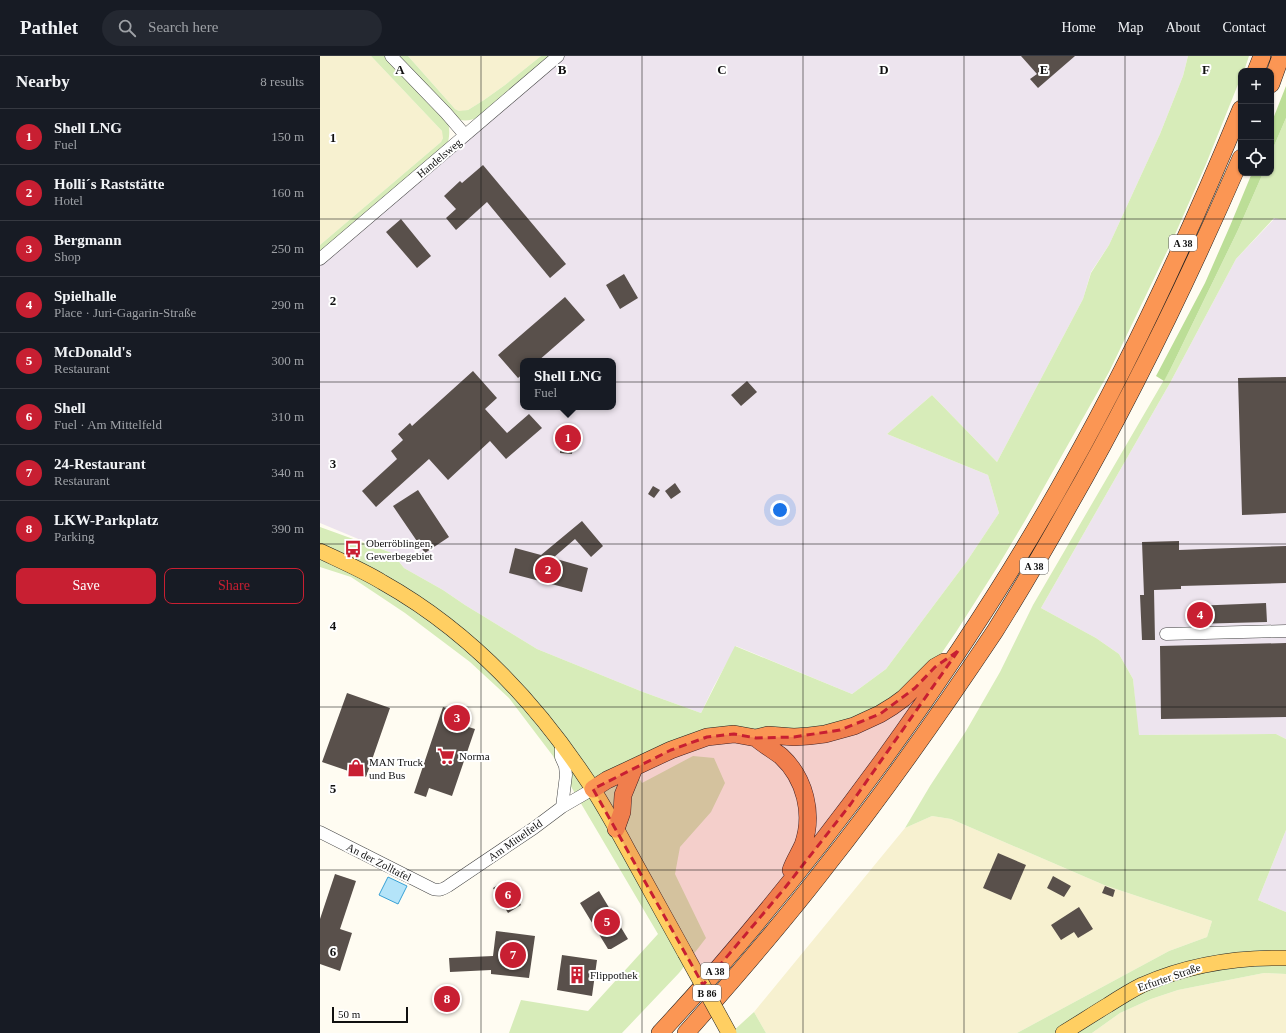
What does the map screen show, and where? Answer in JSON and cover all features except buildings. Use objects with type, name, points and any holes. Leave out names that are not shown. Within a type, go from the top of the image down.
[{"type":"highway","points":[[1257,68],[1262,56]]},
{"type":"highway","points":[[1274,76],[1281,56]]},
{"type":"highway","name":"A 38","points":[[660,1033],[719,967],[784,890],[850,804],[909,724],[958,651],[1023,549],[1068,472],[1120,376],[1163,287],[1238,116]]},
{"type":"highway","name":"A 38","points":[[686,1033],[758,950],[828,864],[878,799],[995,630],[1047,546],[1135,386],[1181,292],[1238,165]]},
{"type":"highway","points":[[593,789],[607,780],[684,744],[707,737],[734,734],[756,738],[768,735],[794,737],[825,734],[867,720],[880,714],[904,698],[935,667],[958,651]]},
{"type":"highway","points":[[756,738],[788,764],[800,783],[806,803],[808,814],[806,834],[798,855],[792,865],[784,890]]},
{"type":"highway","points":[[616,829],[622,812],[623,796],[634,768]]},
{"type":"main road","points":[[320,551],[394,588],[471,644],[513,686],[561,744],[593,789]]},
{"type":"main road","name":"B 86","points":[[593,789],[729,1033]]},
{"type":"main road","name":"Erfurter Straße","points":[[1063,1033],[1133,990],[1168,976],[1206,964],[1261,958],[1286,958]]},
{"type":"street","points":[[391,56],[446,113],[465,136]]},
{"type":"street","name":"Handelsweg","points":[[320,259],[558,56]]},
{"type":"street","points":[[1166,634],[1286,631]]},
{"type":"street","points":[[561,744],[566,775],[562,807]]},
{"type":"street","name":"Am Mittelfeld","points":[[438,890],[442,890],[534,828],[562,807],[593,789]]},
{"type":"street","name":"An der Zolltafel","points":[[320,832],[433,890],[438,890]]},
{"type":"highlighted area","points":[[958,651],[850,805],[784,889],[703,985],[593,789],[671,750],[707,737],[734,734],[756,738],[794,737],[840,730],[880,714],[915,688],[935,667]]},
{"type":"shaded area","points":[[320,56],[371,56],[444,134],[441,142],[320,245]]},
{"type":"shaded area","points":[[408,56],[541,56],[484,100],[468,110],[459,111],[455,109]]},
{"type":"shaded area","points":[[552,56],[1188,56],[1183,76],[1160,134],[1109,245],[1091,272],[1083,299],[997,462],[932,395],[887,434],[988,475],[999,513],[967,561],[886,669],[852,694],[736,646],[701,713],[643,692],[537,649],[443,590],[404,568],[392,553],[320,523],[320,254]]},
{"type":"shaded area","points":[[1275,218],[1286,220],[1286,739],[1276,734],[1138,735],[1133,679],[1119,654],[1096,638],[1041,608],[1170,383],[1236,259]]},
{"type":"shaded area","points":[[932,816],[951,819],[1104,885],[1212,921],[1207,937],[1169,951],[1017,1033],[766,1033],[754,1012],[905,828]]},
{"type":"shaded area","points":[[1286,830],[1286,912],[1258,900]]},
{"type":"shaded area","points":[[1264,973],[1286,974],[1286,1033],[1092,1033],[1120,1013],[1151,999],[1178,990]]},
{"type":"green space","points":[[371,56],[387,56],[447,120],[449,126],[448,142],[447,145],[320,254],[320,245],[441,142],[443,138],[442,131]]},
{"type":"green space","points":[[396,56],[408,56],[455,109],[459,111],[468,110],[484,100],[541,56],[551,56],[479,117],[472,120],[460,120]]},
{"type":"green space","points":[[1188,56],[1249,56],[1245,68],[1238,68],[1238,84],[1206,164],[1173,239],[1109,372],[998,566],[941,654],[929,668],[893,701],[838,726],[689,735],[629,760],[642,783],[693,756],[714,758],[725,783],[711,812],[680,847],[675,874],[706,938],[679,973],[622,1033],[509,1033],[521,1000],[588,1011],[658,934],[553,756],[509,698],[470,662],[405,613],[351,577],[320,567],[320,527],[392,553],[404,568],[443,590],[537,649],[643,692],[701,713],[735,646],[852,694],[886,669],[967,561],[999,513],[988,475],[887,434],[932,395],[997,462],[1083,299],[1091,273],[1109,245],[1160,134],[1183,76]]},
{"type":"green space","points":[[1286,86],[1286,118],[1274,146],[1274,116]]},
{"type":"green space","points":[[1286,118],[1286,220],[1274,218],[1236,259],[1170,383],[1041,608],[1096,638],[1119,654],[1133,679],[1139,735],[1276,734],[1286,739],[1286,830],[1258,900],[1286,912],[1286,974],[1264,973],[1178,990],[1151,999],[1120,1013],[1092,1033],[1017,1033],[1169,951],[1207,937],[1212,921],[1104,885],[951,819],[932,816],[905,828],[966,731],[1000,672],[1033,605],[1171,368],[1238,230],[1262,176],[1274,176],[1274,146]]},
{"type":"green space","points":[[1251,176],[1262,176],[1238,230],[1164,381],[1156,376],[1205,283]]},
{"type":"green space","points":[[754,1012],[766,1033],[731,1033]]},
{"type":"water","points":[[388,877],[407,886],[398,904],[379,895]]},
{"type":"place","name":"Shell LNG","points":[[568,438]]},
{"type":"place","name":"Oberröblingen, Gewerbegebiet","points":[[353,549]]},
{"type":"place","name":"Holli´s Raststätte","points":[[548,570]]},
{"type":"place","name":"Spielhalle","points":[[1200,615]]},
{"type":"place","name":"Bergmann","points":[[457,718]]},
{"type":"place","name":"Norma","points":[[446,756]]},
{"type":"place","name":"MAN Truck und Bus","points":[[356,768]]},
{"type":"place","name":"Shell","points":[[508,895]]},
{"type":"place","name":"McDonald's","points":[[607,922]]},
{"type":"place","name":"24-Restaurant","points":[[513,955]]},
{"type":"place","name":"Flippothek","points":[[577,975]]},
{"type":"place","name":"LKW-Parkplatz","points":[[447,999]]}]
